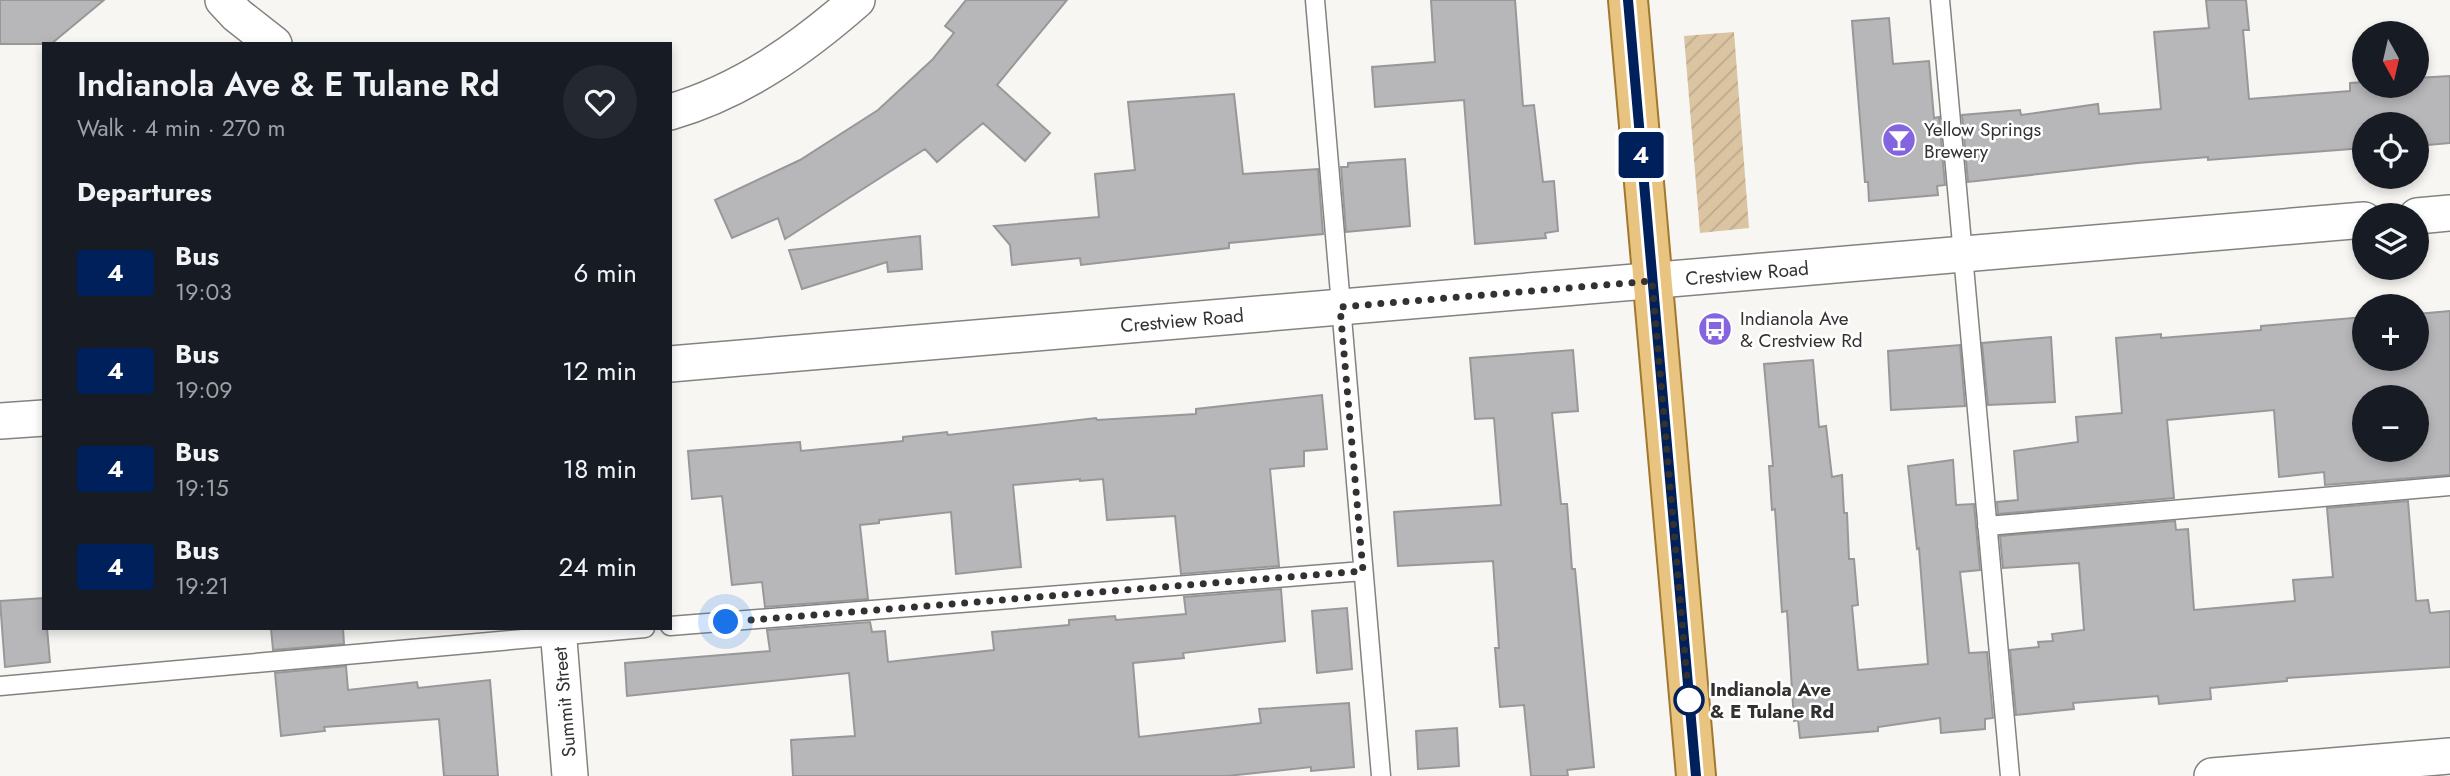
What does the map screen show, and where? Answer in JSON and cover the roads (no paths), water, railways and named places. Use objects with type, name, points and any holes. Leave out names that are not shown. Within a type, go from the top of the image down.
[{"type":"main road","points":[[1628,0],[1696,776]]},
{"type":"street","points":[[223,0],[237,15],[271,42]]},
{"type":"street","points":[[672,111],[702,103],[770,68],[824,29],[857,0]]},
{"type":"street","points":[[2429,215],[2450,213]]},
{"type":"street","name":"Crestview Road","points":[[672,364],[2352,221]]},
{"type":"street","points":[[0,421],[42,418]]},
{"type":"street","name":"Summit Street","points":[[559,632],[570,776]]},
{"type":"street","points":[[2211,776],[2450,755]]},
{"type":"lane","points":[[1315,0],[1381,776]]},
{"type":"lane","points":[[1940,0],[2010,776]]},
{"type":"lane","points":[[1987,526],[2450,486]]},
{"type":"lane","points":[[672,626],[1363,571]]},
{"type":"lane","points":[[0,686],[602,630]]},
{"type":"place","name":"Yellow Springs Brewery","points":[[1899,140]]},
{"type":"place","name":"Indianola Ave & Crestview Rd","points":[[1715,329]]},
{"type":"place","name":"Indianola Ave & E Tulane Rd","points":[[1689,700]]}]
